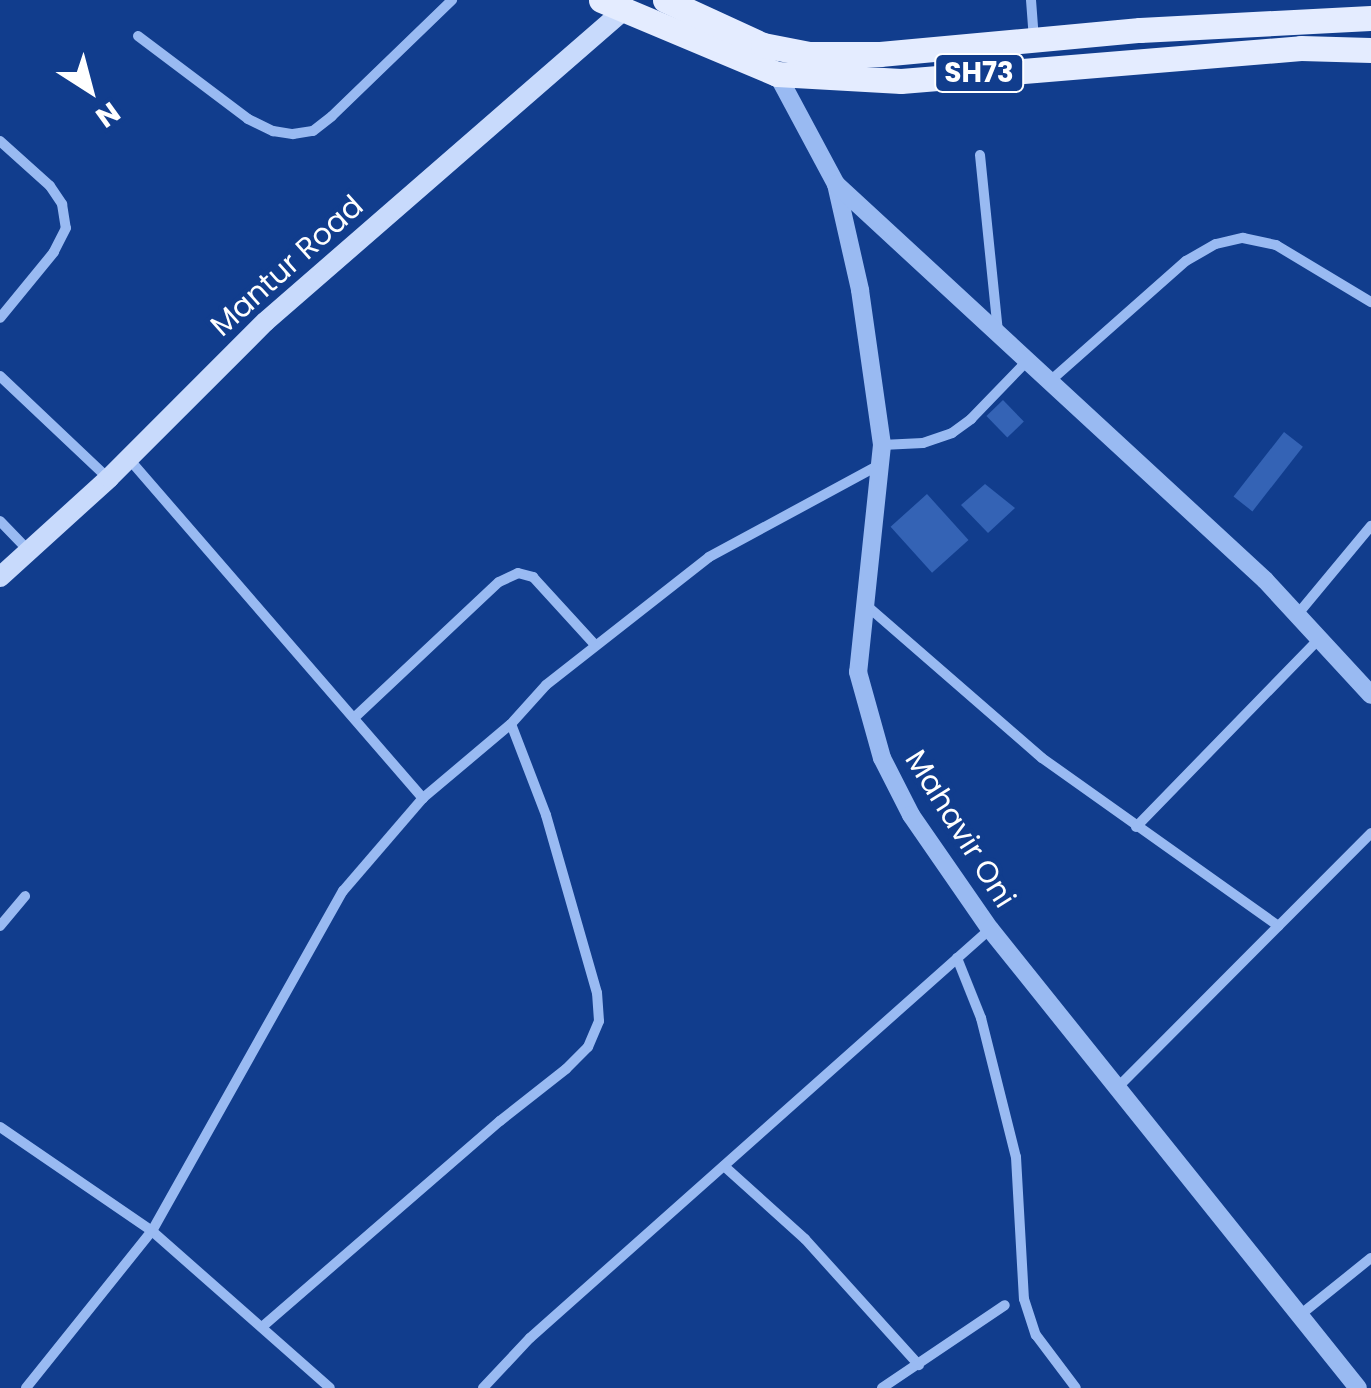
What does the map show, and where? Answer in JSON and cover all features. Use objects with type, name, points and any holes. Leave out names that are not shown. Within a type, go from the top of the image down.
[{"type":"main road","name":"SH73","points":[[665,0],[762,44],[808,54],[880,54],[1140,30],[1371,18]]},
{"type":"main road","name":"SH73","points":[[613,5],[777,74],[901,81],[1301,48],[1371,50]]},
{"type":"main road","name":"Mantur Road","points":[[0,577],[108,478],[265,322],[613,5]]},
{"type":"main road","points":[[964,46],[970,74]]},
{"type":"street","points":[[138,36],[248,119],[274,131],[294,134],[312,131],[332,116],[452,0]]},
{"type":"street","points":[[1031,0],[1034,41]]},
{"type":"street","name":"Mahavir Oni","points":[[777,74],[836,184],[860,290],[882,445],[858,672],[882,758],[911,815],[990,929],[1358,1388]]},
{"type":"street","points":[[0,141],[50,186],[62,204],[66,228],[54,252],[0,318]]},
{"type":"street","points":[[980,155],[998,334]]},
{"type":"street","points":[[836,184],[1297,615],[1371,694]]},
{"type":"street","points":[[1050,382],[1186,261],[1216,244],[1243,238],[1276,245],[1368,296]]},
{"type":"street","points":[[882,445],[923,444],[952,433],[971,419],[1027,361]]},
{"type":"street","points":[[0,376],[108,478]]},
{"type":"street","points":[[128,458],[423,798]]},
{"type":"street","points":[[26,1388],[152,1231],[344,892],[423,798],[511,724],[546,685],[709,556],[880,465]]},
{"type":"street","points":[[0,521],[29,551]]},
{"type":"street","points":[[1297,615],[1371,526]]},
{"type":"street","points":[[355,717],[455,621],[499,582],[518,572],[533,577],[594,645]]},
{"type":"street","points":[[866,605],[1042,758],[1278,926]]},
{"type":"street","points":[[1136,827],[1319,638]]},
{"type":"street","points":[[262,1328],[500,1121],[566,1069],[588,1047],[599,1021],[597,994],[546,815],[511,724]]},
{"type":"street","points":[[1117,1088],[1371,833]]},
{"type":"street","points":[[0,926],[25,896]]},
{"type":"street","points":[[483,1388],[530,1338],[990,929]]},
{"type":"street","points":[[957,958],[981,1018],[1016,1156],[1024,1300],[1036,1336],[1076,1388]]},
{"type":"street","points":[[0,1126],[152,1231],[330,1388]]},
{"type":"street","points":[[724,1166],[805,1239],[919,1365]]},
{"type":"street","points":[[1300,1315],[1371,1258]]},
{"type":"street","points":[[882,1388],[1005,1305]]},
{"type":"building","points":[[1003,400],[1024,422],[1007,438],[986,416]]},
{"type":"building","points":[[1284,432],[1303,447],[1252,511],[1234,497]]},
{"type":"building","points":[[985,484],[1015,508],[988,533],[961,505]]},
{"type":"building","points":[[927,494],[968,540],[932,573],[891,527]]}]
